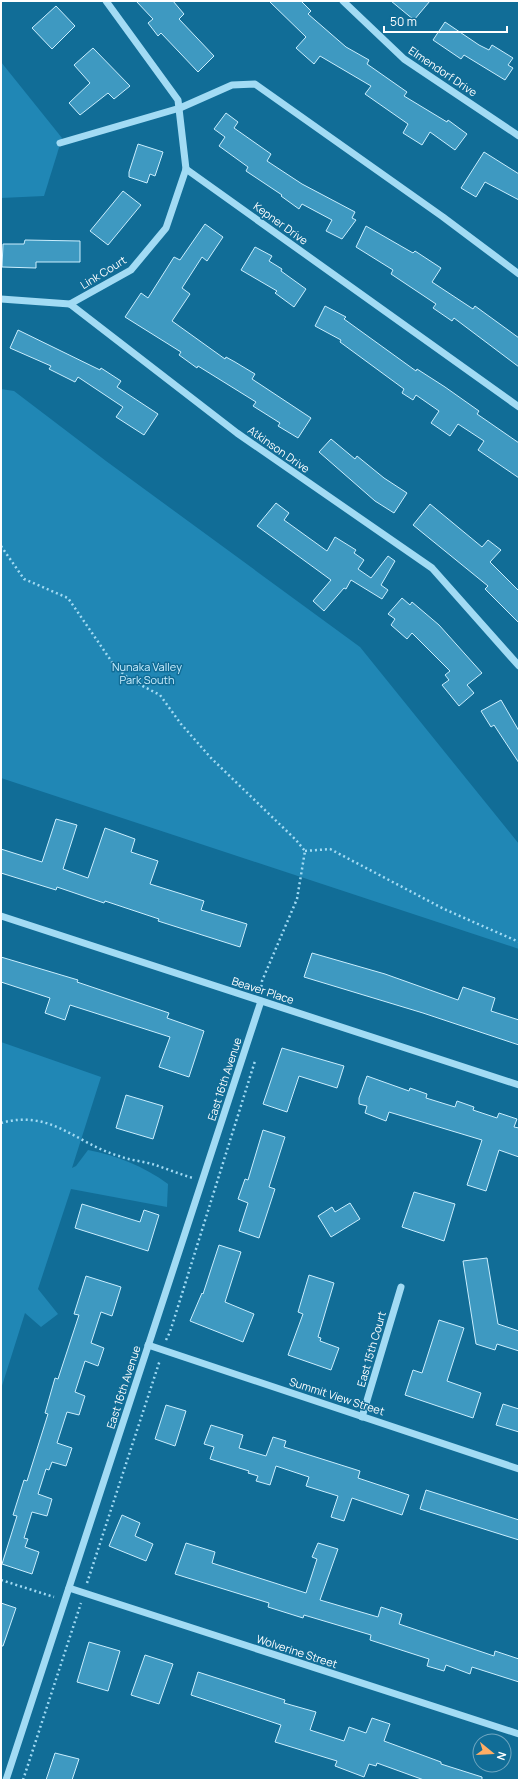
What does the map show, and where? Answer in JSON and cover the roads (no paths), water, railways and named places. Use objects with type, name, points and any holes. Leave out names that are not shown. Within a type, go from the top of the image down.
[{"type":"street","points":[[106,1],[178,100],[186,169]]},
{"type":"street","name":"Elmendorf Drive","points":[[343,1],[404,59],[519,136]]},
{"type":"street","points":[[60,143],[180,108],[232,85],[255,84],[431,208],[519,274]]},
{"type":"street","name":"Link Court","points":[[70,304],[131,270],[166,228],[186,169]]},
{"type":"street","name":"Kepner Drive","points":[[186,169],[519,407]]},
{"type":"street","points":[[1,299],[70,304]]},
{"type":"street","name":"Atkinson Drive","points":[[70,304],[237,433],[432,568],[519,666]]},
{"type":"street","name":"Beaver Place","points":[[1,916],[519,1085]]},
{"type":"street","name":"East 16th Avenue","points":[[6,1780],[261,1001]]},
{"type":"street","name":"East 15th Court","points":[[362,1417],[401,1287]]},
{"type":"street","name":"Summit View Street","points":[[148,1344],[362,1417],[519,1468]]},
{"type":"street","name":"Wolverine Street","points":[[69,1588],[519,1734]]},
{"type":"park label","name":"Nunaka Valley Park South","points":[[147,672]]}]
